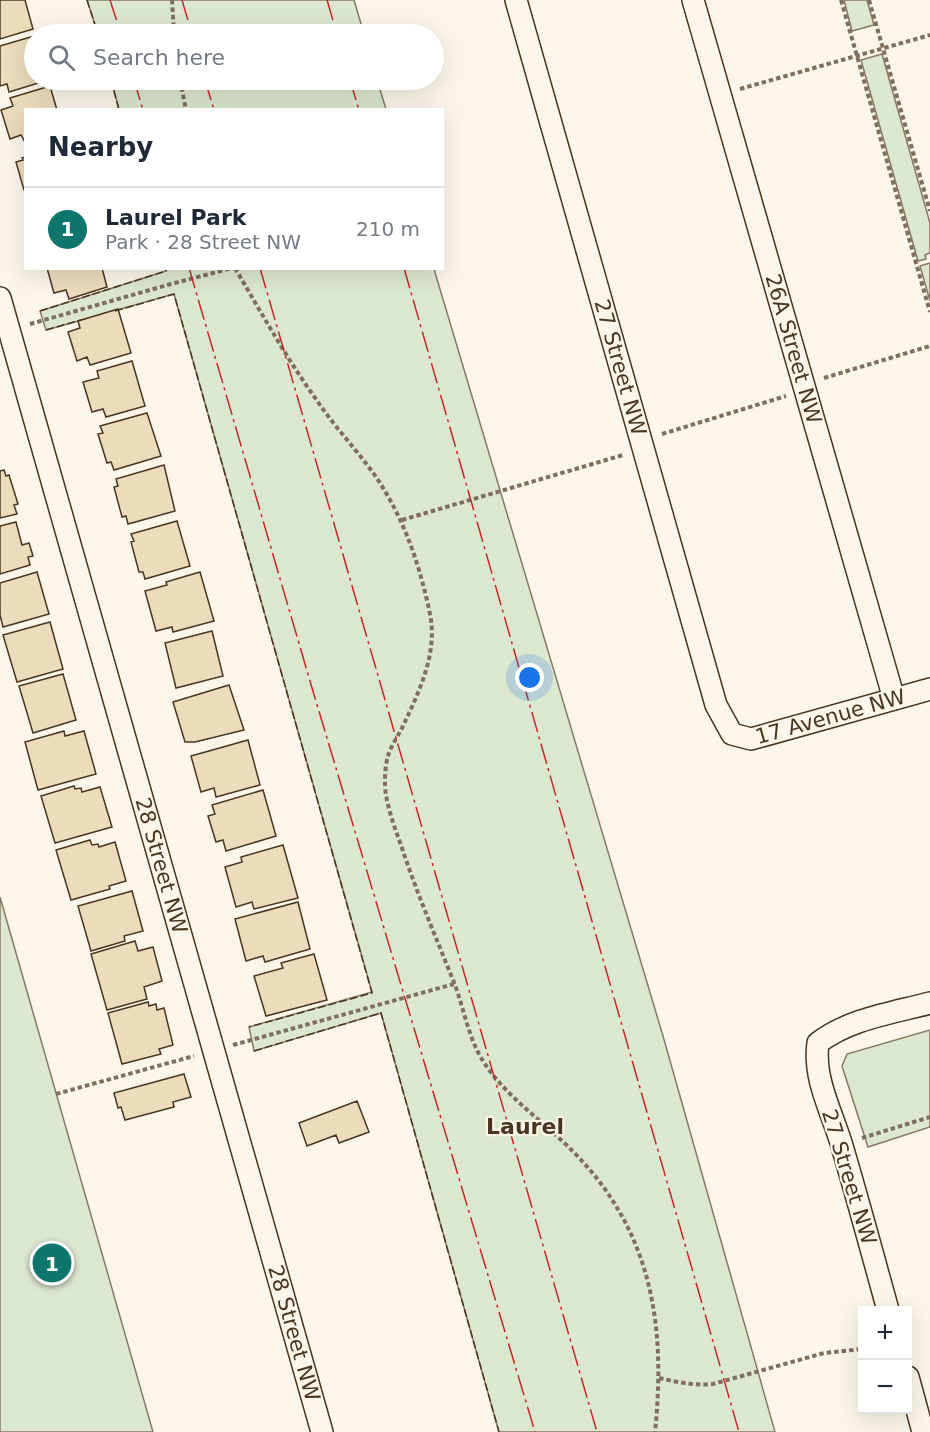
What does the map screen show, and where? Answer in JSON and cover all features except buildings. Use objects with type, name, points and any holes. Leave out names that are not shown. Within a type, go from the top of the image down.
[{"type":"street","name":"27 Street NW","points":[[516,0],[716,705],[732,734]]},
{"type":"street","name":"26A Street NW","points":[[693,0],[894,699]]},
{"type":"street","name":"28 Street NW","points":[[1,303],[321,1432]]},
{"type":"street","name":"17 Avenue NW","points":[[732,734],[751,739],[930,689]]},
{"type":"street","name":"27 Street NW","points":[[887,1306],[842,1145],[818,1076],[816,1059],[818,1043],[832,1032],[930,1003]]},
{"type":"street","points":[[912,1392],[923,1432]]},
{"type":"path","points":[[172,0],[173,24]]},
{"type":"path","points":[[841,0],[930,312]]},
{"type":"path","points":[[870,0],[930,211]]},
{"type":"path","points":[[734,91],[930,35]]},
{"type":"path","points":[[182,90],[186,108]]},
{"type":"path","points":[[8,330],[225,270]]},
{"type":"path","points":[[234,270],[280,347],[320,406],[377,479],[402,520],[421,575],[431,618],[431,648],[425,674],[388,757],[385,793],[411,875],[455,984],[478,1052],[506,1090],[584,1163],[604,1187],[635,1242],[652,1298],[659,1351],[655,1432]]},
{"type":"path","points":[[820,379],[930,346]]},
{"type":"path","points":[[663,434],[788,396]]},
{"type":"path","points":[[402,520],[623,455]]},
{"type":"path","points":[[56,1094],[455,984]]},
{"type":"path","points":[[842,1145],[930,1117]]},
{"type":"path","points":[[659,1378],[694,1385],[713,1384],[824,1353],[858,1349]]},
{"type":"green space","points":[[87,0],[354,0],[361,24],[95,24]]},
{"type":"green space","points":[[844,0],[867,0],[874,25],[852,31]]},
{"type":"green space","points":[[882,54],[930,223],[930,253],[925,255],[926,259],[918,261],[861,60]]},
{"type":"green space","points":[[114,90],[380,90],[386,108],[119,108]]},
{"type":"green space","points":[[930,263],[930,301],[920,266]]},
{"type":"green space","points":[[434,270],[663,1036],[775,1432],[499,1432],[381,1013],[254,1051],[249,1027],[372,992],[174,294],[46,330],[40,311],[166,271]]},
{"type":"green space","points":[[0,897],[153,1432],[0,1432]]},
{"type":"green space","points":[[930,1030],[930,1127],[868,1147],[842,1066],[847,1054]]},
{"type":"fence","points":[[87,0],[95,24]]},
{"type":"fence","points":[[114,90],[118,108]]},
{"type":"fence","points":[[40,311],[166,270]]},
{"type":"fence","points":[[115,311],[174,294],[372,993],[249,1027]]},
{"type":"fence","points":[[46,330],[81,320]]},
{"type":"fence","points":[[254,1051],[381,1013],[499,1432]]},
{"type":"power","points":[[110,0],[118,24]]},
{"type":"power","points":[[182,0],[189,24]]},
{"type":"power","points":[[327,0],[334,24]]},
{"type":"power","points":[[137,90],[142,108]]},
{"type":"power","points":[[208,90],[213,108]]},
{"type":"power","points":[[353,90],[358,108]]},
{"type":"power","points":[[190,270],[535,1432]]},
{"type":"power","points":[[261,270],[597,1432]]},
{"type":"power","points":[[405,270],[739,1432]]},
{"type":"place","name":"Laurel Park","points":[[52,1263]]},
{"type":"district","name":"Laurel","points":[[525,1126]]}]
